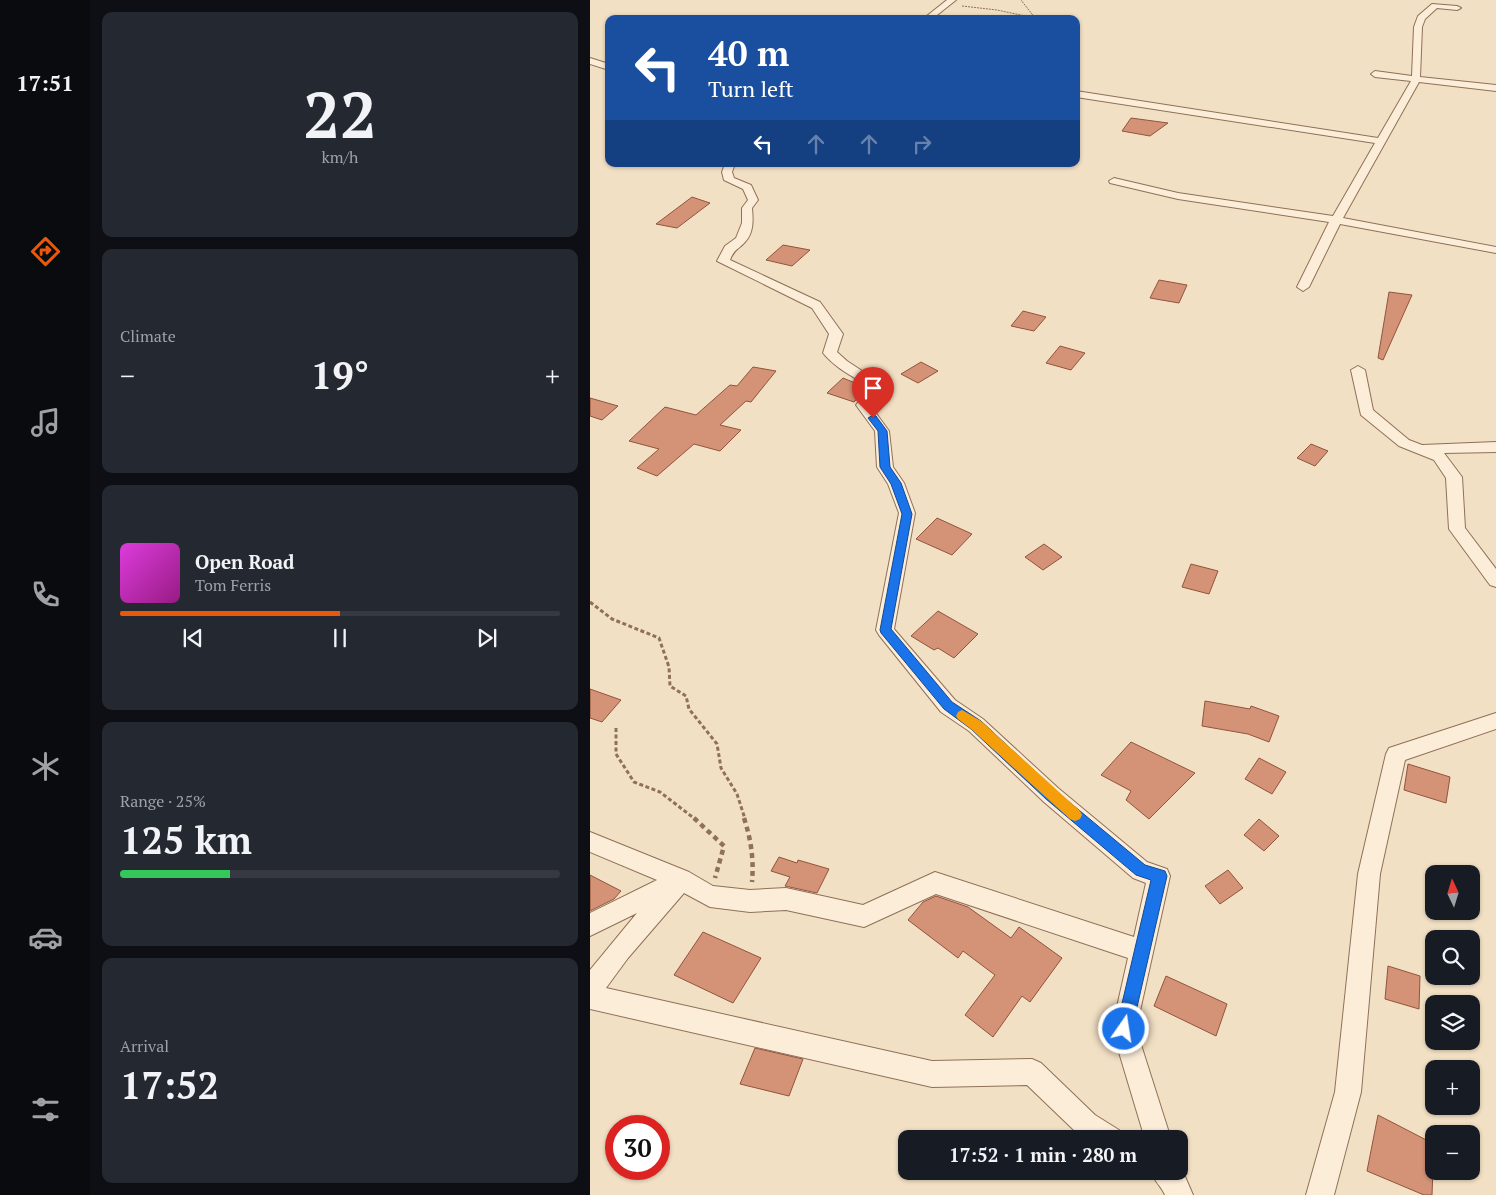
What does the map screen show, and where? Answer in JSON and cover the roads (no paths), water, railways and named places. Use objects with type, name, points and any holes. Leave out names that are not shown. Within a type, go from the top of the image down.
[{"type":"street","points":[[932,15],[951,1]]},
{"type":"street","points":[[1303,287],[1336,220],[1416,79],[1418,27],[1421,18],[1435,6],[1457,8]]},
{"type":"street","points":[[590,56],[600,55]]},
{"type":"street","points":[[590,61],[605,66]]},
{"type":"street","points":[[1375,74],[1496,88]]},
{"type":"street","points":[[1080,95],[1381,141]]},
{"type":"street","points":[[729,167],[729,180],[747,187],[753,200],[747,208],[748,223],[741,240],[729,248],[723,261],[816,305],[836,334],[830,353],[842,364],[878,386],[863,405],[882,431],[885,467],[896,483],[907,514],[885,630],[948,706],[976,725],[1051,795],[1141,870],[1160,876],[1124,1029],[1155,1130]]},
{"type":"street","points":[[1114,181],[1178,196],[1336,220],[1496,250]]},
{"type":"street","points":[[1358,370],[1366,412],[1404,443],[1439,457],[1454,477],[1457,529],[1496,581]]},
{"type":"street","points":[[1420,449],[1496,447]]},
{"type":"street","points":[[1320,1195],[1348,1092],[1369,874],[1396,754],[1496,721]]},
{"type":"street","points":[[590,842],[681,879],[710,896],[750,901],[786,900],[864,916],[935,883],[1142,951]]},
{"type":"street","points":[[590,925],[681,879]]},
{"type":"street","points":[[590,990],[620,950],[681,879]]},
{"type":"street","points":[[590,997],[932,1074],[1032,1072],[1086,1124],[1096,1130]]}]
